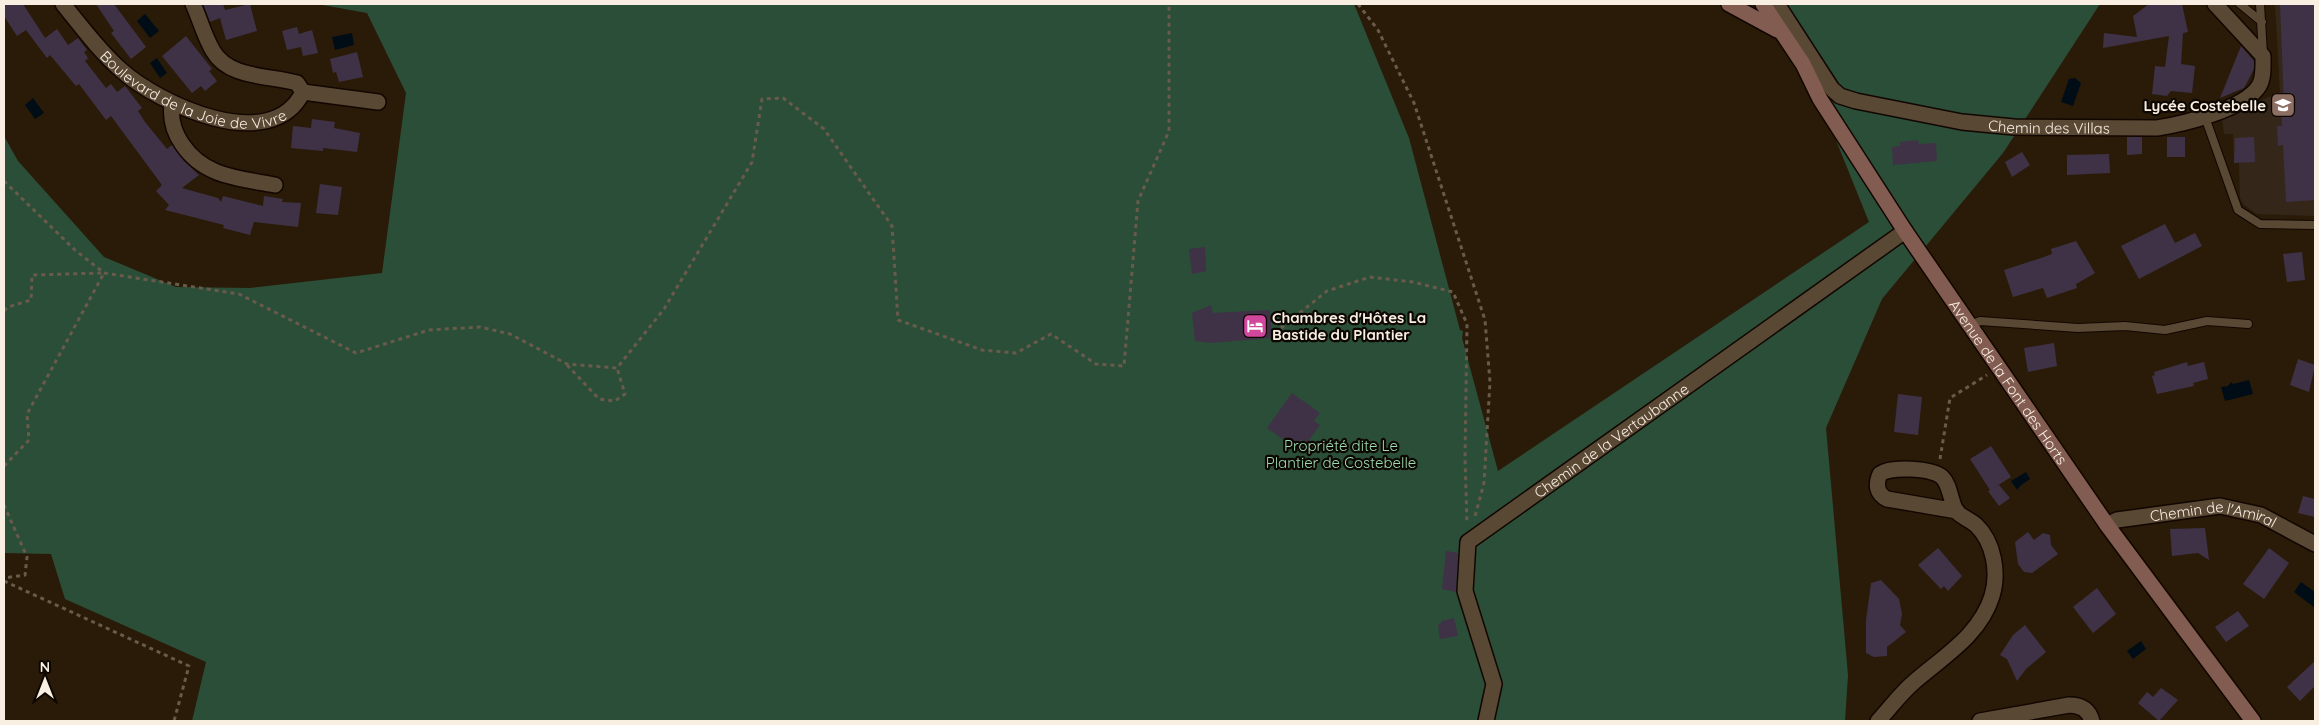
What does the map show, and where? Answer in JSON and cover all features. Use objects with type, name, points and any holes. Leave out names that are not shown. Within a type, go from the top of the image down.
[{"type":"main road","name":"Avenue de la Font des Horts","points":[[1730,4],[1780,32]]},
{"type":"main road","name":"Avenue de la Font des Horts","points":[[1763,4],[1803,64],[1820,99],[1905,232],[2108,525],[2253,721]]},
{"type":"street","name":"Boulevard de la Joie de Vivre","points":[[63,4],[120,69],[138,84],[172,104],[199,114],[233,123],[254,123],[286,112],[297,104],[303,92],[297,83],[247,74],[229,66],[213,52],[193,4]]},
{"type":"street","name":"Chemin des Villas","points":[[1777,4],[1832,89],[1840,96],[1856,101],[1962,122],[2014,127],[2157,128],[2204,117],[2251,96],[2260,85],[2263,56]]},
{"type":"street","points":[[2215,4],[2263,56]]},
{"type":"street","points":[[303,92],[378,102]]},
{"type":"street","points":[[172,104],[170,118],[178,138],[190,156],[208,170],[275,185]]},
{"type":"street","name":"Chemin de la Vertaubanne","points":[[1468,542],[1905,232]]},
{"type":"street","points":[[1878,721],[1912,684],[1962,643],[1980,623],[1992,596],[1995,567],[1987,540],[1976,526],[1957,511],[1942,478],[1937,475],[1892,468],[1880,474],[1878,490],[1881,496],[1887,499],[1957,511]]},
{"type":"street","name":"Chemin de l'Amiral","points":[[2108,525],[2117,520],[2220,506],[2261,515],[2315,544]]},
{"type":"street","points":[[1468,542],[1465,591],[1494,684],[1486,721]]},
{"type":"street","points":[[1980,721],[2076,705],[2085,709],[2092,721]]},
{"type":"lane","points":[[2240,4],[2262,22]]},
{"type":"lane","points":[[2260,4],[2263,56]]},
{"type":"lane","points":[[2204,117],[2238,210],[2260,224],[2315,225]]},
{"type":"lane","points":[[1971,325],[1980,321],[2078,328],[2125,326],[2165,330],[2207,321],[2248,324]]},
{"type":"path","points":[[617,368],[664,309],[752,162],[762,99],[783,98],[824,129],[892,226],[898,320],[982,350],[1016,354],[1051,334],[1096,364],[1124,366],[1138,201],[1170,131],[1170,4]]},
{"type":"path","points":[[1358,4],[1378,30],[1414,103],[1485,320],[1490,382],[1484,484],[1468,542]]},
{"type":"path","points":[[4,181],[74,250],[104,273]]},
{"type":"path","points":[[4,311],[8,307],[31,300],[32,275],[104,273],[239,294],[356,354],[428,330],[480,327],[510,334],[567,364],[599,399],[615,401],[625,394],[617,368]]},
{"type":"path","points":[[4,466],[29,440],[27,414],[104,273]]},
{"type":"path","points":[[1281,328],[1328,290],[1370,277],[1413,282],[1454,292],[1467,324],[1465,458],[1468,542]]},
{"type":"path","points":[[567,364],[617,368]]},
{"type":"path","points":[[1937,475],[1950,398],[1999,368]]},
{"type":"path","points":[[4,505],[27,557],[25,575],[4,579]]},
{"type":"path","points":[[4,579],[189,666],[174,721]]},
{"type":"shaded area","name":"Lycée Costebelle","points":[[2275,4],[2315,4],[2315,216],[2257,214],[2244,205],[2240,198],[2239,163],[2234,163],[2233,134],[2224,134],[2222,118],[2280,92]]},
{"type":"shaded area","points":[[145,14],[159,31],[150,38],[137,21]]},
{"type":"shaded area","points":[[352,33],[354,45],[335,50],[332,37]]},
{"type":"shaded area","points":[[157,58],[167,73],[160,78],[150,63]]},
{"type":"shaded area","points":[[2075,78],[2081,83],[2073,106],[2061,102],[2069,79]]},
{"type":"shaded area","points":[[33,98],[44,113],[35,119],[25,105]]},
{"type":"shaded area","points":[[2249,380],[2253,394],[2225,401],[2221,387],[2228,386],[2231,382],[2233,384]]},
{"type":"shaded area","points":[[2026,472],[2030,479],[2017,490],[2011,481]]},
{"type":"shaded area","points":[[2301,582],[2315,592],[2315,608],[2294,592]]},
{"type":"shaded area","points":[[2141,641],[2146,649],[2133,659],[2127,651]]},
{"type":"green space","name":"Propriété dite Le Plantier de Costebelle","points":[[317,4],[1354,4],[1409,138],[1460,330],[1463,331],[1462,338],[1498,471],[1869,222],[1781,4],[2100,4],[2003,153],[1882,299],[1826,428],[1848,675],[1845,721],[192,721],[206,662],[65,599],[51,554],[4,553],[4,136],[18,161],[104,257],[176,287],[250,288],[382,273],[406,93],[367,13]]},
{"type":"building","points":[[4,4],[23,4],[45,38],[57,29],[68,45],[78,38],[87,50],[84,52],[88,58],[85,61],[106,88],[111,84],[117,92],[125,86],[142,108],[138,111],[145,122],[167,149],[172,145],[184,161],[199,175],[182,188],[218,198],[221,202],[223,196],[263,206],[264,196],[283,199],[282,202],[301,203],[298,227],[254,222],[250,235],[223,228],[224,225],[165,210],[169,205],[156,191],[162,185],[111,116],[106,120],[79,84],[76,86],[50,55],[47,58],[26,30],[17,36],[4,16]]},
{"type":"building","points":[[96,4],[114,4],[146,47],[131,59],[111,33],[114,31]]},
{"type":"building","points":[[203,4],[223,4],[225,10],[250,4],[257,31],[226,40],[220,18],[210,22]]},
{"type":"building","points":[[2149,4],[2182,4],[2188,32],[2183,33],[2181,64],[2195,66],[2192,93],[2171,91],[2167,96],[2152,94],[2155,66],[2165,67],[2169,36],[2103,48],[2104,33],[2137,37],[2133,16]]},
{"type":"building","points":[[2280,4],[2315,4],[2315,200],[2286,202],[2283,145],[2278,146],[2277,126],[2282,126],[2281,99],[2284,104]]},
{"type":"building","points":[[297,27],[299,34],[312,30],[318,53],[303,56],[301,47],[287,50],[282,31]]},
{"type":"building","points":[[186,36],[212,69],[209,71],[217,81],[205,91],[201,86],[192,93],[162,56]]},
{"type":"building","points":[[2241,46],[2254,61],[2254,69],[2244,88],[2220,98]]},
{"type":"building","points":[[357,52],[363,77],[339,82],[336,72],[333,73],[330,59]]},
{"type":"building","points":[[312,119],[335,122],[334,128],[360,133],[357,152],[323,148],[323,151],[291,148],[293,126],[311,128]]},
{"type":"building","points":[[2127,137],[2142,137],[2142,154],[2127,155]]},
{"type":"building","points":[[2167,137],[2185,137],[2185,157],[2167,157]]},
{"type":"building","points":[[2254,137],[2255,162],[2234,163],[2235,138]]},
{"type":"building","points":[[1918,140],[1919,144],[1936,143],[1937,161],[1893,165],[1892,147],[1900,146],[1900,142]]},
{"type":"building","points":[[2022,152],[2030,165],[2012,177],[2005,162]]},
{"type":"building","points":[[2109,154],[2110,173],[2067,175],[2067,155]]},
{"type":"building","points":[[320,184],[342,187],[338,215],[316,213]]},
{"type":"building","points":[[2165,224],[2175,243],[2195,233],[2202,246],[2139,279],[2121,246]]},
{"type":"building","points":[[2076,241],[2095,273],[2076,284],[2077,288],[2047,298],[2043,288],[2013,297],[2004,270],[2052,254],[2051,249]]},
{"type":"building","points":[[1205,247],[1206,271],[1192,274],[1189,249]]},
{"type":"building","points":[[2302,252],[2305,280],[2287,282],[2283,254]]},
{"type":"building","points":[[1211,305],[1213,313],[1270,310],[1272,338],[1210,343],[1195,341],[1192,313]]},
{"type":"building","points":[[2054,343],[2057,366],[2028,372],[2024,348]]},
{"type":"building","points":[[2298,359],[2315,365],[2309,392],[2290,385]]},
{"type":"building","points":[[2187,362],[2188,366],[2204,362],[2208,379],[2193,383],[2194,386],[2157,394],[2152,376],[2155,375],[2154,372]]},
{"type":"building","points":[[1292,393],[1320,413],[1314,421],[1320,425],[1307,443],[1301,439],[1295,448],[1267,428]]},
{"type":"building","points":[[1898,394],[1922,397],[1918,435],[1894,432]]},
{"type":"building","points":[[1991,446],[2011,477],[1992,489],[1999,485],[2010,498],[1999,506],[1970,459]]},
{"type":"building","points":[[2303,496],[2315,499],[2315,517],[2298,513]]},
{"type":"building","points":[[2205,528],[2209,560],[2198,553],[2172,556],[2170,529]]},
{"type":"building","points":[[2028,532],[2034,540],[2043,533],[2050,535],[2051,545],[2058,554],[2032,573],[2024,572],[2018,564],[2015,542]]},
{"type":"building","points":[[1938,548],[1962,576],[1948,591],[1944,586],[1941,589],[1918,565]]},
{"type":"building","points":[[2269,548],[2289,563],[2264,599],[2243,584]]},
{"type":"building","points":[[1446,551],[1458,553],[1456,592],[1442,589]]},
{"type":"building","points":[[1881,580],[1899,599],[1902,614],[1900,625],[1906,632],[1887,647],[1887,656],[1874,657],[1866,653],[1866,620],[1871,583]]},
{"type":"building","points":[[2097,588],[2116,614],[2093,633],[2073,607]]},
{"type":"building","points":[[2238,611],[2249,626],[2226,642],[2215,627]]},
{"type":"building","points":[[1454,618],[1458,636],[1440,639],[1438,625],[1441,621]]},
{"type":"building","points":[[2025,625],[2046,652],[2026,669],[2017,681],[2007,659],[2000,655],[2013,635]]},
{"type":"building","points":[[2315,661],[2315,686],[2300,701],[2287,687]]},
{"type":"building","points":[[2161,688],[2178,700],[2159,721],[2138,703],[2147,692],[2153,697]]},
{"type":"place","name":"Lycée Costebelle","points":[[2283,105]]},
{"type":"place","name":"Chambres d'Hôtes La Bastide du Plantier","points":[[1255,326]]}]
